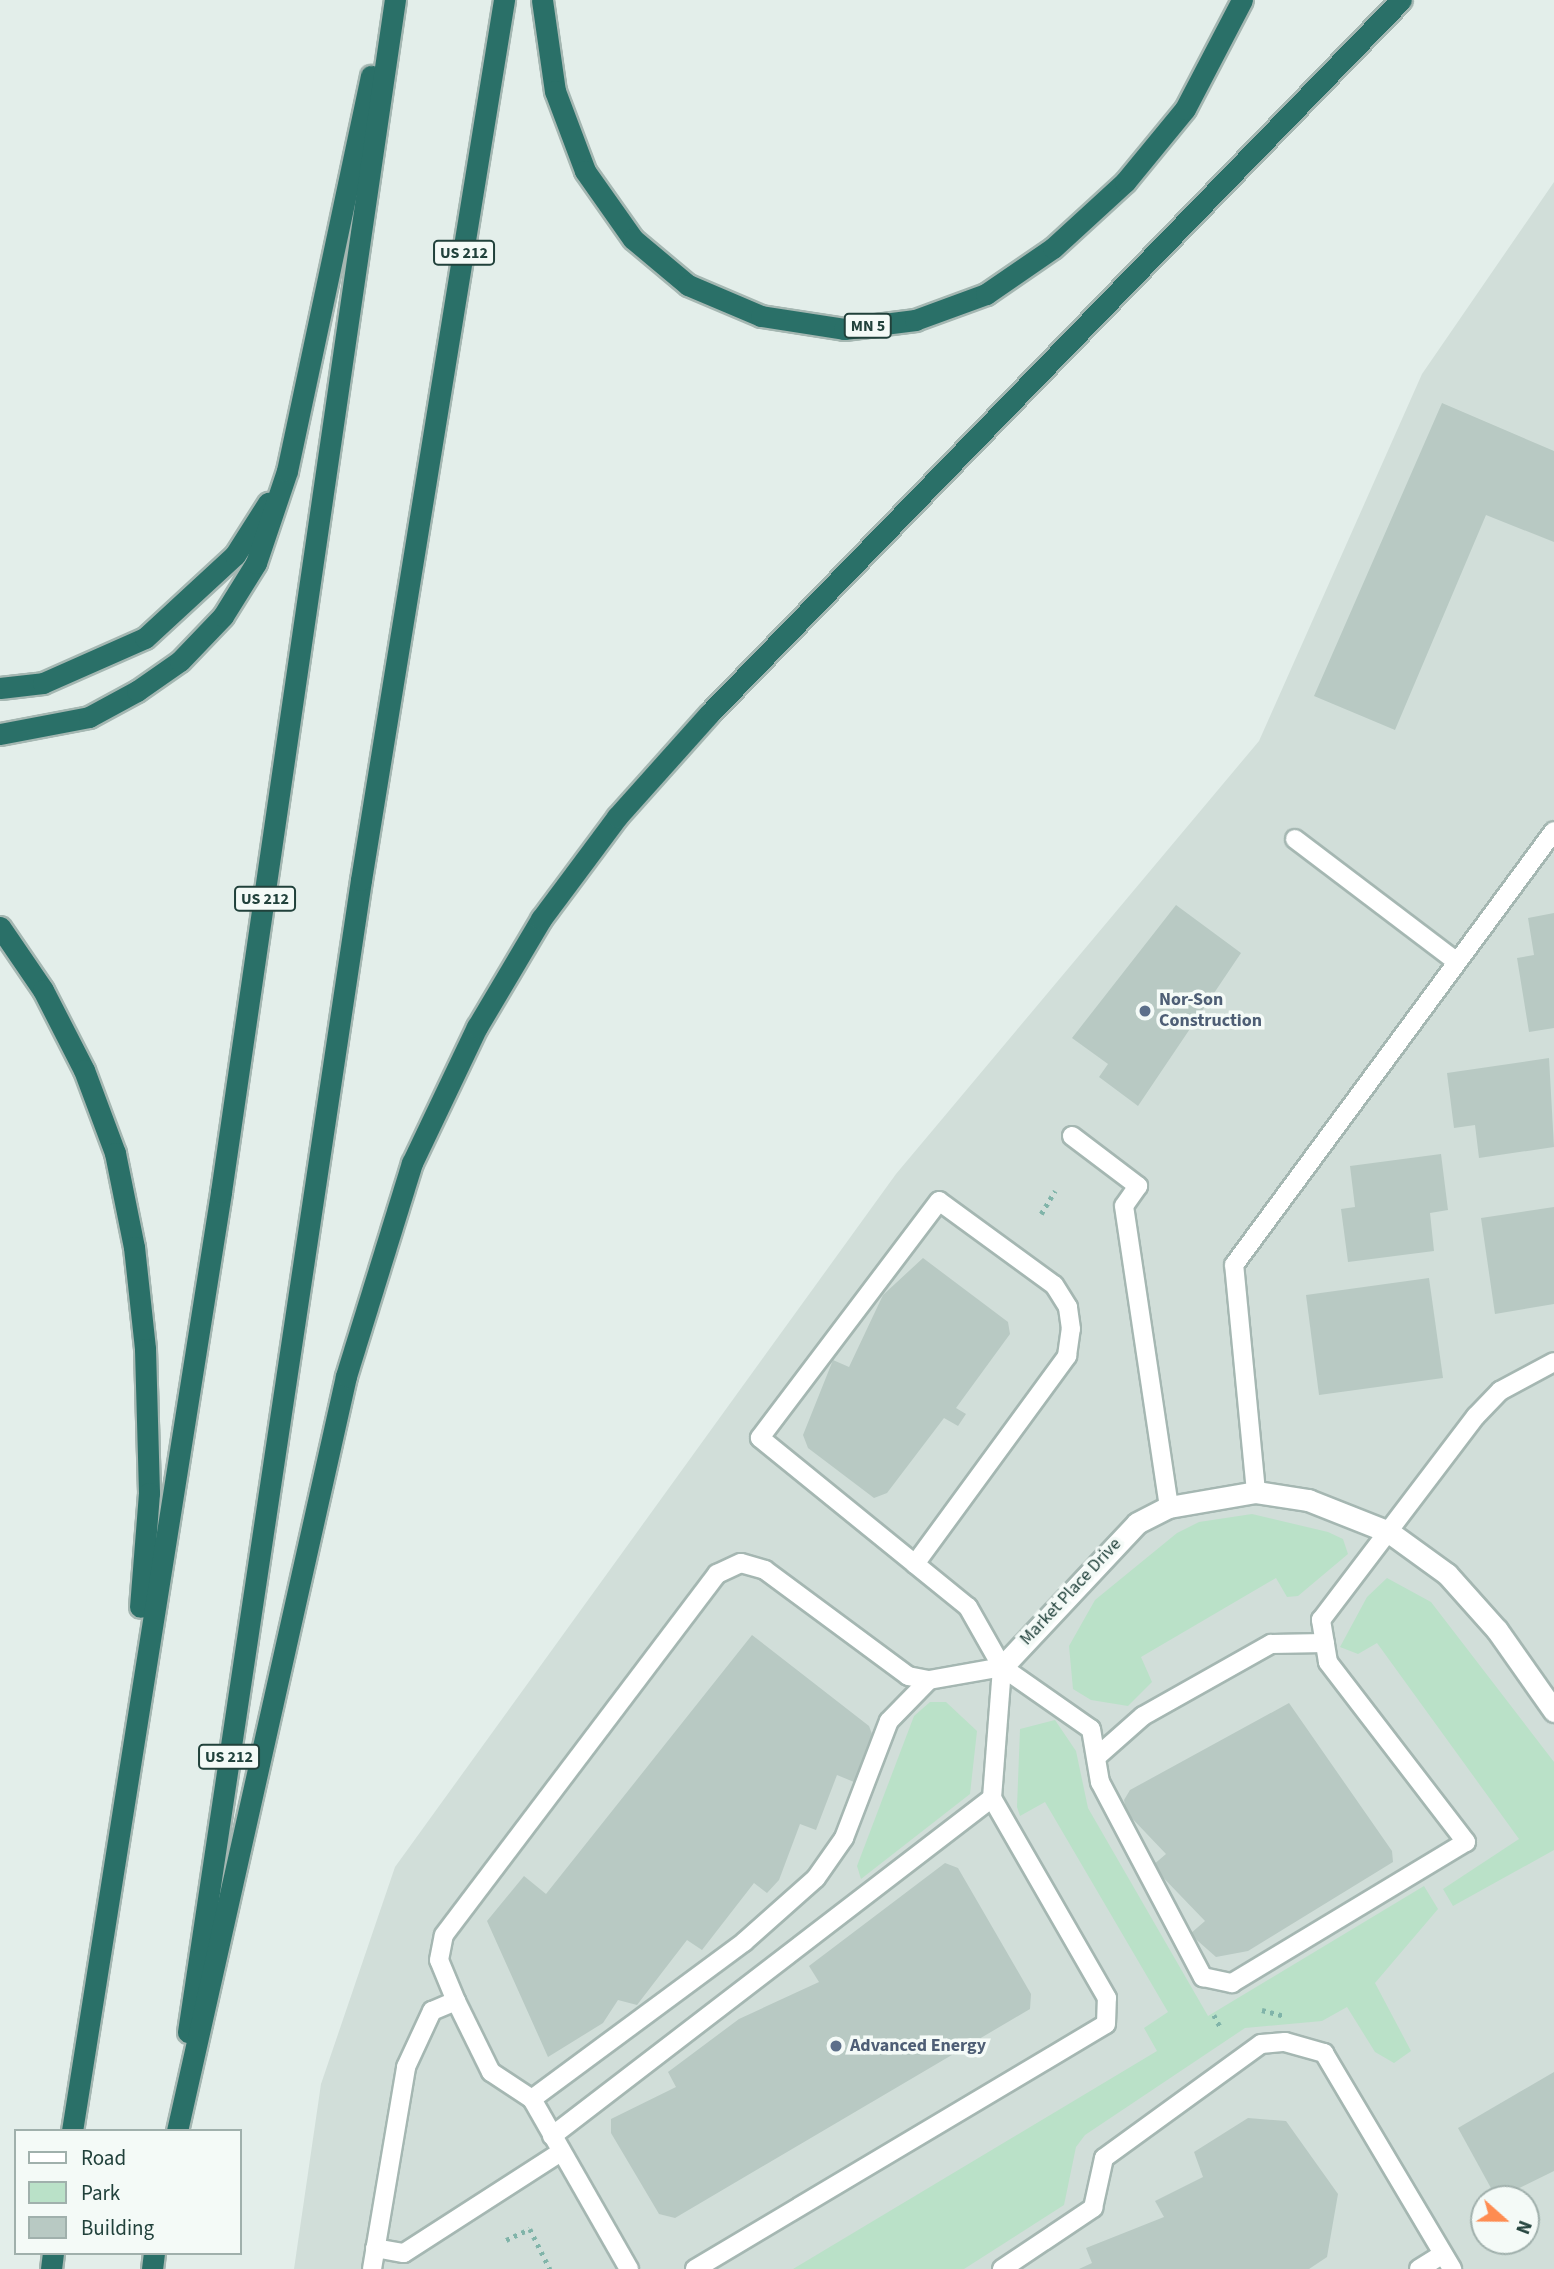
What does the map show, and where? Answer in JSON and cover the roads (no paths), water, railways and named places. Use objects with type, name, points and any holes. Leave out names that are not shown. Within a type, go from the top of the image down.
[{"type":"highway","points":[[0,734],[89,717],[180,661],[223,615],[256,563],[287,471],[386,0]]},
{"type":"highway","name":"US 212","points":[[72,2129],[231,1123],[395,0]]},
{"type":"highway","name":"US 212","points":[[175,2129],[361,880],[504,0]]},
{"type":"highway","name":"MN 5","points":[[542,0],[555,91],[585,171],[633,239],[688,285],[761,316],[844,329],[915,320],[986,294],[1053,248],[1125,182],[1185,109],[1242,0]]},
{"type":"highway","points":[[175,2129],[346,1376],[412,1163],[477,1027],[541,919],[594,847],[709,714],[1401,0]]},
{"type":"highway","points":[[0,688],[43,683],[145,638],[235,555],[287,471]]},
{"type":"highway","points":[[0,927],[43,990],[84,1070],[115,1153],[134,1247],[145,1349],[149,1493],[124,1797]]},
{"type":"street","name":"Market Place Drive","points":[[1002,1667],[1099,1558],[1137,1523],[1169,1507],[1256,1492],[1308,1500],[1389,1532],[1455,1583],[1497,1630],[1554,1711]]},
{"type":"lane","points":[[1256,1492],[1234,1265],[1554,831]]},
{"type":"lane","points":[[1296,839],[1457,961]]},
{"type":"lane","points":[[1072,1136],[1138,1186],[1124,1206],[1169,1507]]},
{"type":"lane","points":[[915,1564],[1067,1356],[1071,1329],[1068,1307],[1054,1285],[939,1201],[760,1438],[915,1564],[968,1607],[1002,1667],[1091,1729],[1100,1754],[1100,1782],[1203,1977],[1232,1983],[1466,1843],[1328,1662],[1321,1620],[1476,1416],[1500,1391],[1554,1362]]},
{"type":"lane","points":[[629,2269],[532,2099],[491,2072],[439,1960],[444,1935],[717,1574],[741,1563],[765,1570],[908,1676],[929,1680],[1002,1667]]},
{"type":"lane","points":[[1100,1754],[1154,1709],[1271,1644],[1325,1643]]},
{"type":"lane","points":[[695,2269],[1106,2024],[1107,1998],[992,1798],[1002,1667]]},
{"type":"lane","points":[[532,2099],[744,1942],[816,1878],[844,1838],[889,1721],[929,1680]]},
{"type":"lane","points":[[375,2248],[404,2253],[557,2144],[992,1798]]},
{"type":"lane","points":[[372,2269],[406,2067],[432,2011],[456,2001]]},
{"type":"lane","points":[[1002,2269],[1093,2208],[1104,2158],[1261,2044],[1285,2042],[1324,2053],[1447,2261],[1419,2269]]},
{"type":"place","name":"Nor-Son Construction","points":[[1145,1011]]},
{"type":"place","name":"Advanced Energy","points":[[836,2046]]}]
